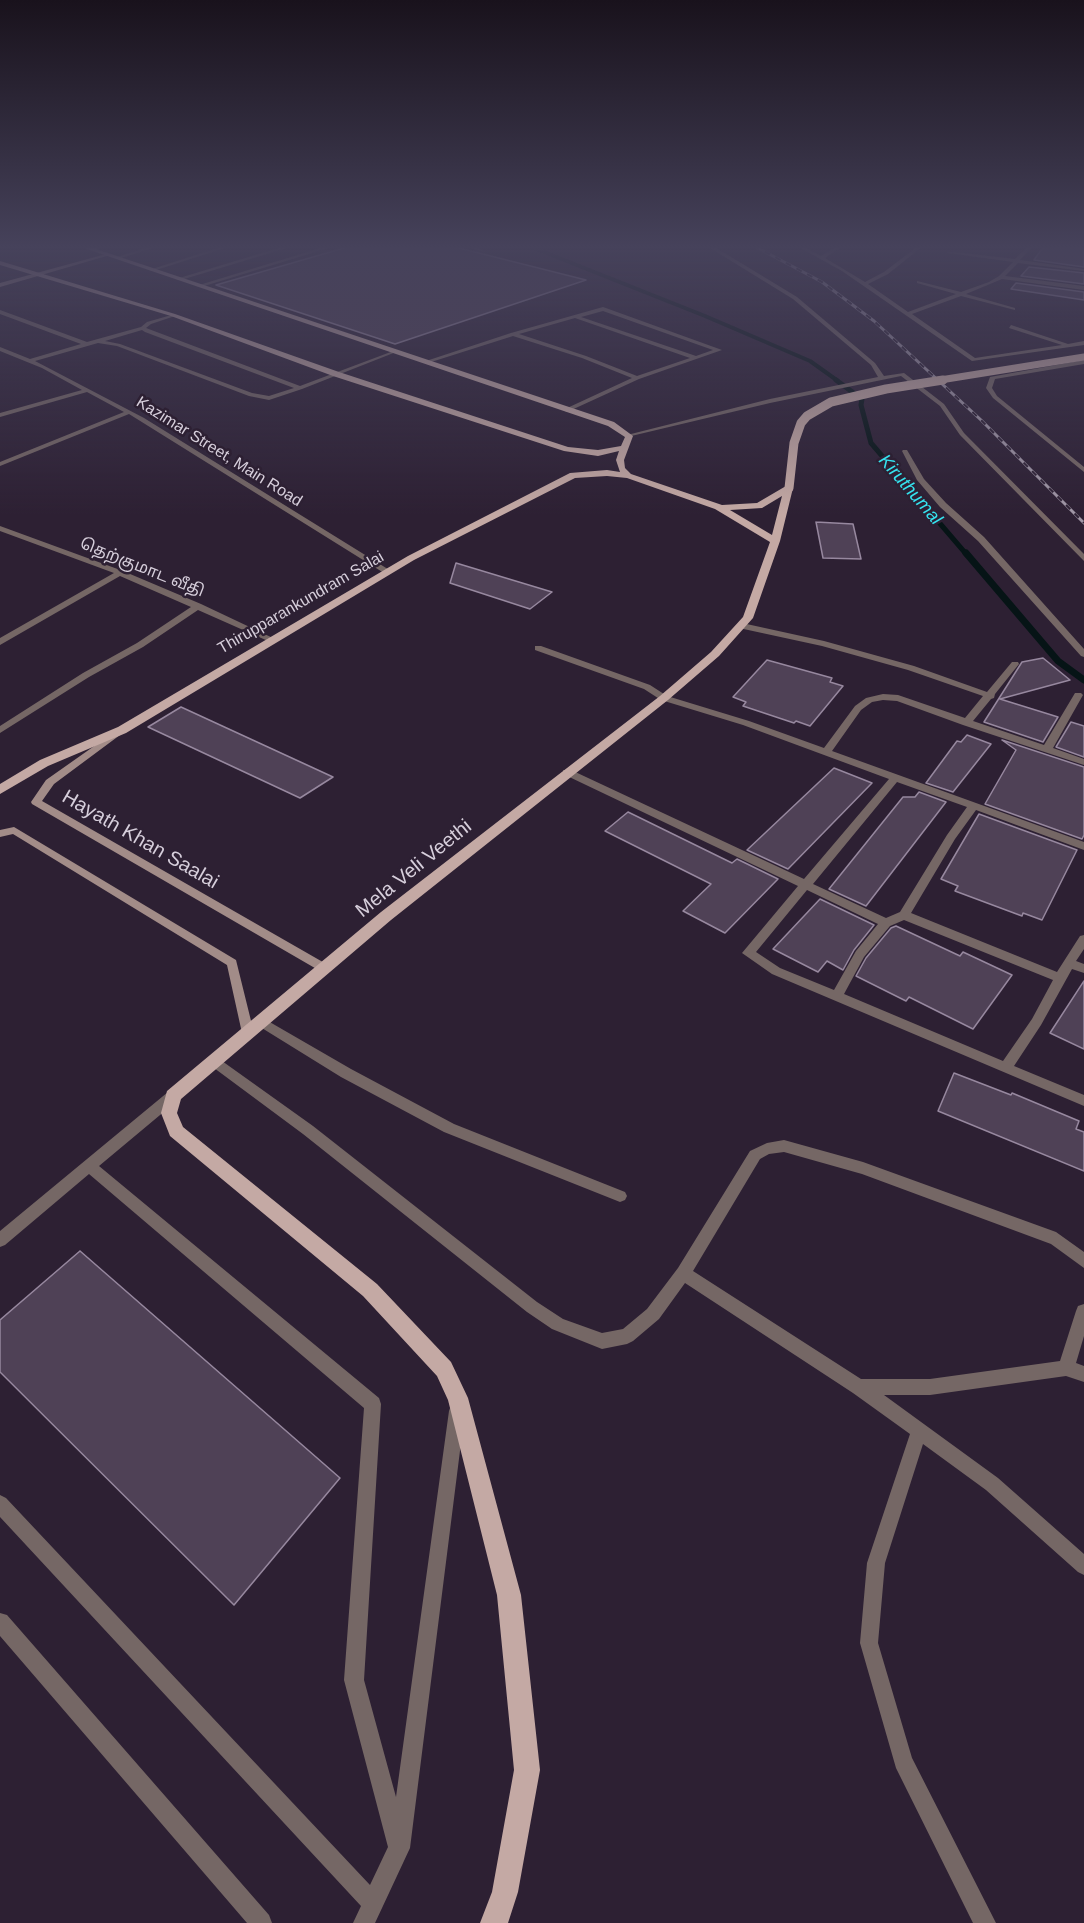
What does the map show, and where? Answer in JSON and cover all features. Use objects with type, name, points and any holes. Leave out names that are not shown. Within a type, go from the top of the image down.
[{"type":"main road","points":[[230,336],[336,374],[567,449],[598,453],[623,448]]},
{"type":"main road","points":[[347,336],[611,424],[629,436],[620,460],[621,468],[628,476]]},
{"type":"main road","points":[[718,507],[759,506],[789,488],[794,443],[801,423],[807,416],[831,402],[886,389],[1084,357]]},
{"type":"main road","points":[[567,449],[574,466]]},
{"type":"main road","name":"Thirupparankundram Salai","points":[[0,790],[44,763],[122,730],[387,571],[574,466],[628,476],[718,507]]},
{"type":"main road","name":"Mela Veli Veethi","points":[[173,1096],[324,968],[567,772],[664,698],[715,654],[748,618],[775,541],[789,488]]},
{"type":"main road","points":[[718,507],[775,541]]},
{"type":"main road","points":[[173,1096],[169,1113],[176,1131],[370,1290],[444,1369],[458,1398],[509,1594],[527,1770],[505,1892],[494,1923]]},
{"type":"street","points":[[64,336],[86,344]]},
{"type":"street","points":[[29,361],[116,336]]},
{"type":"street","points":[[163,336],[300,388]]},
{"type":"street","points":[[426,362],[508,336]]},
{"type":"street","points":[[518,336],[584,357],[637,378]]},
{"type":"street","points":[[631,336],[696,358]]},
{"type":"street","points":[[567,410],[637,378],[719,350],[679,336]]},
{"type":"street","points":[[840,336],[873,364],[882,378]]},
{"type":"street","points":[[939,336],[974,360],[1084,343]]},
{"type":"street","points":[[1038,336],[1069,346]]},
{"type":"street","points":[[97,341],[118,345],[251,395],[269,398],[393,351]]},
{"type":"street","name":"Kazimar Street, Main Road","points":[[0,349],[29,361],[129,412],[387,571]]},
{"type":"street","points":[[0,358],[13,354]]},
{"type":"street","points":[[1084,362],[992,378],[989,388],[995,397],[1084,470]]},
{"type":"street","points":[[629,436],[835,387],[902,374],[942,405],[962,434],[1084,559]]},
{"type":"street","points":[[0,415],[87,390]]},
{"type":"street","points":[[0,464],[129,412]]},
{"type":"street","points":[[905,451],[921,480],[981,539],[1084,654]]},
{"type":"street","name":"தெற்குமாட வீதி","points":[[0,528],[120,573],[271,639]]},
{"type":"street","points":[[0,642],[120,573]]},
{"type":"street","points":[[0,730],[86,675],[140,645],[198,606]]},
{"type":"street","points":[[742,626],[824,644],[911,668],[991,696]]},
{"type":"street","points":[[538,648],[647,687],[664,698],[746,723],[1084,846]]},
{"type":"street","points":[[966,723],[991,696],[1015,664]]},
{"type":"street","points":[[1047,749],[1078,696]]},
{"type":"street","points":[[825,753],[858,708],[869,700],[883,697],[898,698],[1084,762]]},
{"type":"street","points":[[1071,708],[1084,711]]},
{"type":"street","name":"Hayath Khan Saalai","points":[[122,730],[50,782],[36,802],[324,968]]},
{"type":"street","points":[[567,772],[886,922]]},
{"type":"street","points":[[895,778],[748,953],[776,972],[1084,1101]]},
{"type":"street","points":[[836,998],[860,954],[886,922],[904,915],[951,837],[973,807]]},
{"type":"street","points":[[0,834],[14,830],[232,963],[248,1033]]},
{"type":"street","points":[[904,915],[1060,978]]},
{"type":"street","points":[[1005,1068],[1037,1022],[1084,939]]},
{"type":"street","points":[[1069,963],[1084,969]]},
{"type":"street","points":[[261,1022],[346,1073],[449,1128],[620,1196]]},
{"type":"street","points":[[215,1060],[308,1130],[532,1307],[558,1324],[602,1341],[627,1336],[653,1314],[683,1273],[755,1155],[767,1149],[784,1146],[863,1168],[1056,1239],[1084,1261]]},
{"type":"street","name":"Mela Veli Veethi","points":[[0,1240],[173,1096]]},
{"type":"street","points":[[89,1166],[373,1404],[354,1680],[399,1848]]},
{"type":"street","points":[[683,1273],[859,1388],[992,1484],[1084,1566]]},
{"type":"street","points":[[1066,1368],[1084,1311]]},
{"type":"street","points":[[859,1388],[930,1387],[1066,1368],[1084,1374]]},
{"type":"street","points":[[364,1923],[399,1848],[458,1398]]},
{"type":"street","points":[[919,1432],[876,1563],[869,1643],[903,1761],[985,1923]]},
{"type":"street","points":[[0,1504],[374,1905]]},
{"type":"street","points":[[0,1622],[261,1923]]},
{"type":"building","points":[[370,336],[420,336],[395,344]]},
{"type":"building","points":[[816,522],[853,524],[861,559],[823,558]]},
{"type":"building","points":[[456,563],[552,592],[530,609],[450,583]]},
{"type":"building","points":[[1043,658],[1070,680],[1000,699],[1058,717],[1043,742],[984,722],[1022,662]]},
{"type":"building","points":[[767,660],[832,678],[830,682],[843,686],[810,726],[743,706],[746,702],[733,697]]},
{"type":"building","points":[[181,707],[333,777],[300,798],[148,727]]},
{"type":"building","points":[[1071,722],[1084,726],[1084,757],[1056,747]]},
{"type":"building","points":[[967,735],[991,744],[953,792],[926,783],[957,741],[961,742]]},
{"type":"building","points":[[1002,740],[1084,767],[1084,835],[1082,839],[985,804],[1016,750]]},
{"type":"building","points":[[834,768],[872,783],[788,869],[747,850]]},
{"type":"building","points":[[919,792],[946,802],[866,906],[829,889],[903,797],[915,797]]},
{"type":"building","points":[[628,812],[732,863],[737,859],[778,879],[725,933],[683,911],[711,884],[605,831]]},
{"type":"building","points":[[979,814],[1077,850],[1042,920],[1023,913],[1022,916],[955,891],[958,886],[941,879]]},
{"type":"building","points":[[820,899],[874,925],[854,950],[843,970],[827,961],[818,972],[773,949]]},
{"type":"building","points":[[896,926],[960,956],[963,952],[1012,975],[973,1029],[909,997],[906,1001],[856,976],[866,958],[891,928]]},
{"type":"building","points":[[1084,981],[1084,1049],[1050,1033]]},
{"type":"building","points":[[954,1073],[1011,1095],[1012,1093],[1079,1121],[1076,1129],[1084,1132],[1084,1171],[938,1111]]},
{"type":"building","points":[[80,1251],[340,1478],[234,1605],[0,1372],[0,1320]]},
{"type":"waterway","name":"Kiruthumal","points":[[751,336],[810,361],[838,381]]},
{"type":"waterway","name":"Kiruthumal","points":[[836,380],[862,399],[861,405],[871,443],[967,555]]},
{"type":"waterway","name":"Kiruthumal","points":[[966,553],[1058,661],[1084,680]]},
{"type":"railway","points":[[890,336],[981,420],[1084,523]]}]
